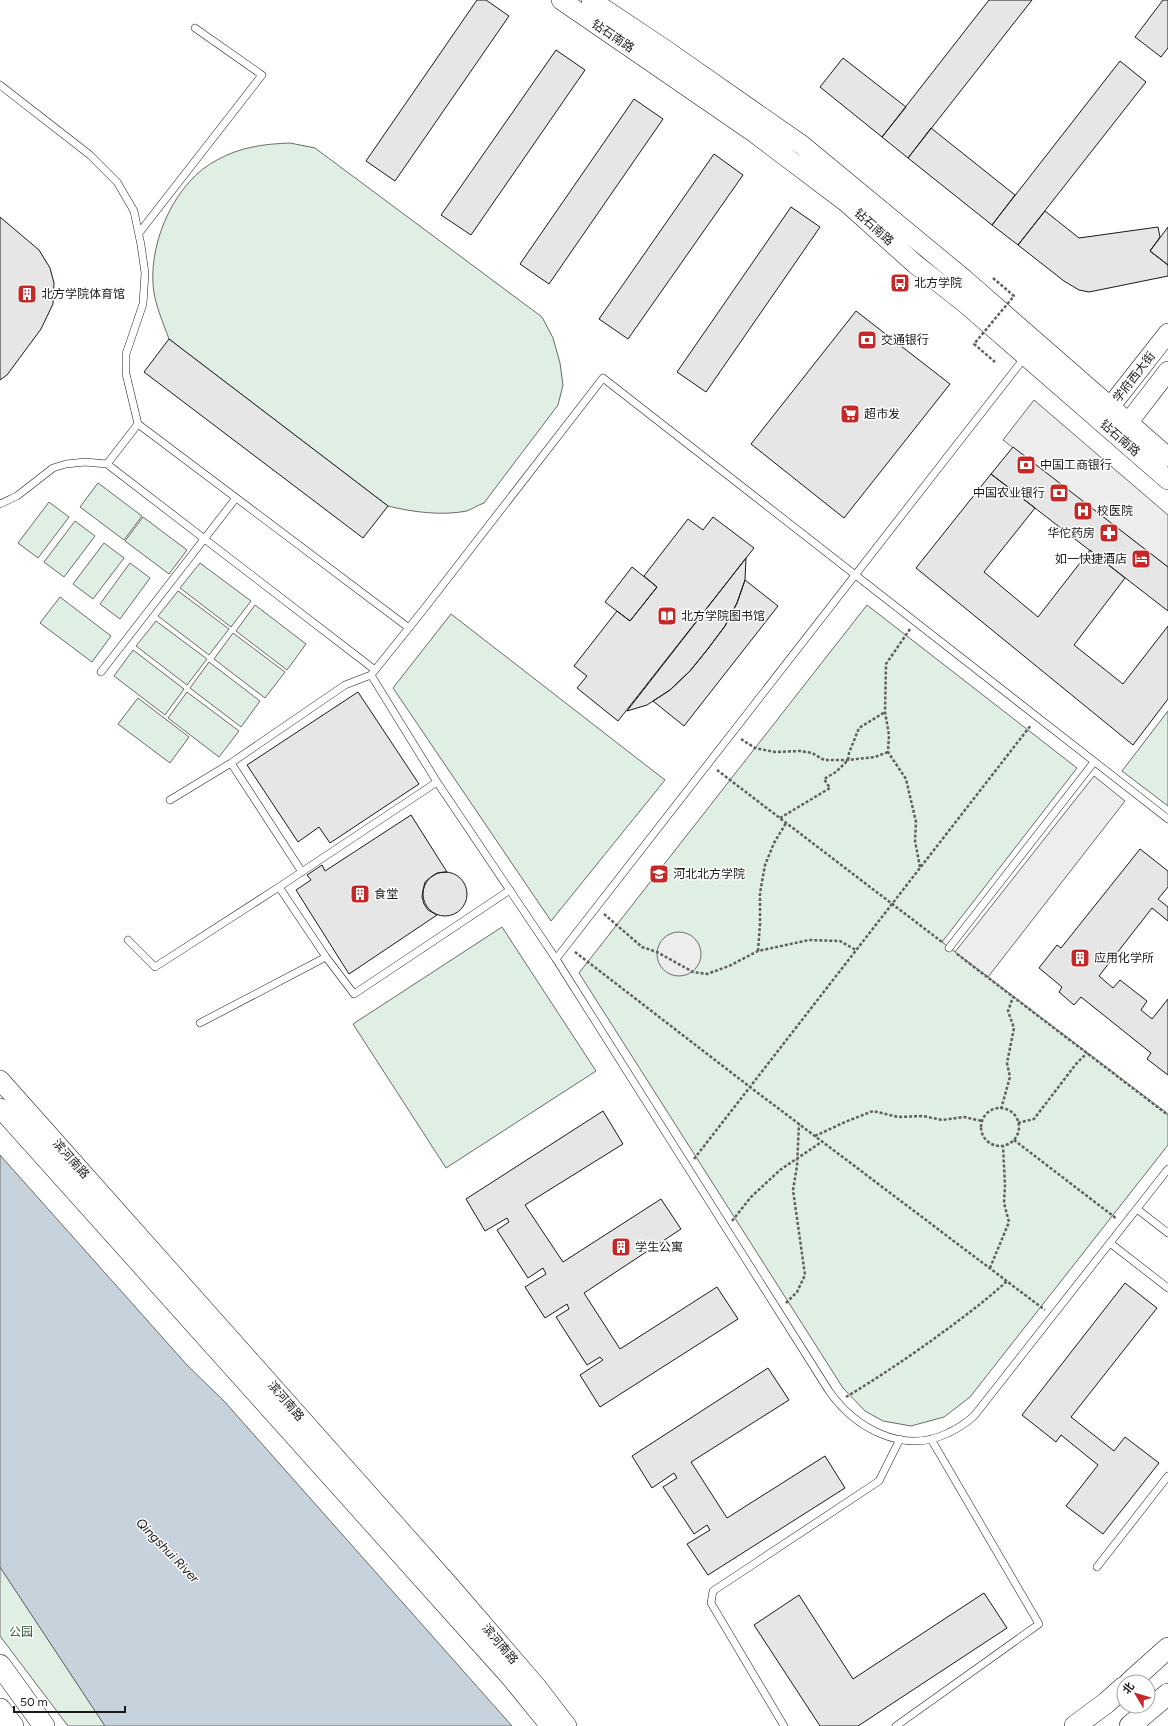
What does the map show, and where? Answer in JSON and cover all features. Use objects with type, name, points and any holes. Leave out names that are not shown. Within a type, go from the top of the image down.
[{"type":"main road","name":"钻石南路","points":[[561,0],[753,132],[808,173],[847,203],[915,264],[967,305],[1025,357],[1105,414]]},
{"type":"main road","name":"钻石南路","points":[[591,0],[663,48],[802,145],[963,278],[1105,414],[1123,429],[1168,457]]},
{"type":"main road","name":"学府西大街","points":[[1105,414],[1168,333]]},
{"type":"main road","name":"学府西大街","points":[[1123,429],[1168,372]]},
{"type":"main road","name":"钻石南路","points":[[1123,429],[1168,480]]},
{"type":"main road","name":"滨河南路","points":[[0,1080],[160,1258],[469,1608],[537,1687],[567,1726]]},
{"type":"main road","name":"滨河南路","points":[[0,1108],[511,1678],[550,1726]]},
{"type":"main road","points":[[1139,1674],[1168,1648]]},
{"type":"main road","points":[[0,1665],[44,1726]]},
{"type":"main road","points":[[1075,1726],[1116,1694]]},
{"type":"main road","points":[[1130,1726],[1168,1694]]},
{"type":"main road","points":[[0,1709],[13,1726]]},
{"type":"lane","points":[[139,233],[262,75],[195,28]]},
{"type":"lane","points":[[0,81],[3,87],[90,155],[117,182],[134,211],[145,273],[142,304],[126,354],[126,374],[138,424],[409,628]]},
{"type":"lane","points":[[556,959],[1025,357]]},
{"type":"lane","points":[[170,800],[230,763],[345,685],[373,672],[409,628],[603,378],[1168,819]]},
{"type":"lane","points":[[107,464],[138,424]]},
{"type":"lane","points":[[0,504],[17,496],[53,468],[66,464],[85,462],[107,464],[205,539],[373,672],[437,782],[556,959],[837,1402],[854,1419],[870,1429],[886,1436],[915,1441],[931,1439],[948,1434],[974,1416],[1168,1170]]},
{"type":"lane","points":[[101,672],[236,498]]},
{"type":"lane","points":[[949,948],[1094,762]]},
{"type":"lane","points":[[230,763],[302,872]]},
{"type":"lane","points":[[128,940],[155,967],[302,872],[437,782]]},
{"type":"lane","points":[[279,887],[326,957],[354,994],[510,890]]},
{"type":"lane","points":[[200,1023],[326,957]]},
{"type":"lane","points":[[1137,1209],[1168,1234]]},
{"type":"lane","points":[[1110,1243],[1168,1288]]},
{"type":"lane","points":[[784,1726],[711,1603],[713,1591],[879,1481],[900,1439]]},
{"type":"lane","points":[[896,1726],[1039,1624],[931,1439]]},
{"type":"lane","points":[[1097,1567],[1168,1476]]},
{"type":"path","points":[[994,278],[1014,296],[974,344],[995,362]]},
{"type":"path","points":[[916,622],[886,664],[885,712],[889,735],[888,752],[906,779],[916,822],[915,841],[920,868]]},
{"type":"path","points":[[780,818],[830,788],[824,779],[836,772],[848,760],[849,753],[859,728],[885,712]]},
{"type":"path","points":[[688,1167],[1037,717]]},
{"type":"path","points":[[732,733],[755,748],[775,752],[812,753],[824,760],[848,760],[875,757],[888,752]]},
{"type":"path","points":[[708,764],[1168,1114]]},
{"type":"path","points":[[758,951],[760,893],[765,865],[774,843],[786,823]]},
{"type":"path","points":[[596,908],[642,947],[657,952],[693,972],[707,974],[729,966],[758,951],[808,940],[840,941],[856,950]]},
{"type":"path","points":[[567,945],[750,1087],[1053,1316]]},
{"type":"path","points":[[1001,1109],[1010,1077],[1007,1063],[1014,1028],[1008,1011],[1013,997]]},
{"type":"path","points":[[1018,1123],[1034,1119],[1076,1064],[1087,1053]]},
{"type":"path","points":[[1001,1109],[1012,1113],[1018,1123],[1017,1134],[1014,1140],[1003,1146],[996,1146],[986,1139],[981,1128],[982,1121],[990,1112],[1001,1109]]},
{"type":"path","points":[[815,1136],[873,1111],[898,1116],[923,1116],[942,1120],[964,1117],[982,1121]]},
{"type":"path","points":[[778,1310],[797,1292],[805,1275],[793,1190],[797,1166],[799,1124]]},
{"type":"path","points":[[1014,1140],[1124,1225]]},
{"type":"path","points":[[726,1229],[751,1197],[780,1170],[823,1142]]},
{"type":"path","points":[[990,1268],[1009,1222],[1004,1203],[1005,1185],[1003,1146]]},
{"type":"path","points":[[837,1402],[877,1378],[938,1337],[997,1291],[1007,1281]]},
{"type":"green space","points":[[290,143],[315,148],[542,317],[553,338],[560,363],[563,385],[558,405],[484,503],[467,511],[447,513],[417,512],[388,506],[169,339],[159,312],[153,284],[153,267],[156,249],[168,213],[189,182],[202,170],[217,160],[243,149],[271,144]]},
{"type":"green space","points":[[98,483],[142,516],[124,540],[80,507]]},
{"type":"green space","points":[[49,502],[69,517],[38,558],[18,543]]},
{"type":"green space","points":[[143,517],[187,550],[169,574],[125,541]]},
{"type":"green space","points":[[75,521],[95,536],[64,577],[44,562]]},
{"type":"green space","points":[[104,543],[124,558],[93,599],[73,584]]},
{"type":"green space","points":[[130,563],[150,578],[120,619],[100,604]]},
{"type":"green space","points":[[200,563],[251,601],[231,627],[180,588]]},
{"type":"green space","points":[[178,591],[229,629],[209,655],[158,616]]},
{"type":"green space","points":[[60,597],[111,636],[92,662],[40,623]]},
{"type":"green space","points":[[255,605],[306,644],[287,670],[236,631]]},
{"type":"green space","points":[[867,605],[1077,768],[942,942],[1168,1114],[1168,1145],[970,1397],[944,1417],[911,1426],[883,1421],[865,1411],[843,1388],[579,973]]},
{"type":"green space","points":[[451,614],[665,780],[551,921],[393,688]]},
{"type":"green space","points":[[156,621],[207,659],[187,685],[136,646]]},
{"type":"green space","points":[[233,633],[285,672],[265,698],[214,659]]},
{"type":"green space","points":[[133,650],[184,689],[165,715],[114,676]]},
{"type":"green space","points":[[209,662],[260,701],[241,727],[190,688]]},
{"type":"green space","points":[[187,692],[239,731],[219,757],[168,718]]},
{"type":"green space","points":[[138,698],[189,737],[170,763],[118,724]]},
{"type":"green space","points":[[1168,711],[1168,806],[1122,771]]},
{"type":"green space","points":[[502,927],[596,1071],[446,1168],[353,1024]]},
{"type":"green space","name":"公园","points":[[0,1567],[105,1726],[68,1726],[0,1636]]},
{"type":"shaded area","points":[[1034,400],[1168,515],[1168,567],[1003,440]]},
{"type":"shaded area","points":[[1094,776],[1125,801],[988,977],[955,952]]},
{"type":"shaded area","points":[[675,932],[683,932],[688,933],[695,938],[700,945],[700,963],[695,970],[688,975],[675,976],[667,973],[660,966],[657,958],[657,950],[660,942],[667,935]]},
{"type":"water","name":"Qingshui River","points":[[0,1155],[187,1365],[224,1401],[512,1726],[105,1726],[0,1567]]},
{"type":"building","points":[[477,0],[486,0],[509,16],[395,181],[366,161]]},
{"type":"building","points":[[989,0],[1032,0],[908,158],[882,137]]},
{"type":"building","points":[[1163,0],[1168,0],[1168,48],[1161,57],[1135,37]]},
{"type":"building","points":[[556,50],[585,70],[471,235],[441,215]]},
{"type":"building","points":[[843,58],[906,107],[882,137],[820,87]]},
{"type":"building","points":[[1120,61],[1146,82],[1018,245],[992,225]]},
{"type":"building","points":[[634,99],[663,119],[549,284],[520,264]]},
{"type":"building","points":[[931,128],[1015,195],[992,225],[908,158]]},
{"type":"building","points":[[714,154],[743,175],[628,339],[599,319]]},
{"type":"building","points":[[791,207],[820,227],[706,392],[677,372]]},
{"type":"building","points":[[1045,211],[1079,238],[1158,227],[1160,237],[1150,251],[1168,265],[1168,276],[1089,292],[1079,290],[1064,281],[1018,245]]},
{"type":"building","name":"北方学院体育馆","points":[[0,217],[39,250],[50,268],[54,283],[53,304],[41,329],[7,375],[0,380]]},
{"type":"building","points":[[1168,227],[1168,265],[1150,251]]},
{"type":"building","name":"超市发","points":[[856,311],[950,384],[844,518],[751,444]]},
{"type":"building","points":[[169,339],[388,506],[363,538],[144,372]]},
{"type":"building","name":"校医院","points":[[1013,447],[1168,567],[1168,611],[991,474]]},
{"type":"building","points":[[991,474],[1035,508],[984,572],[1038,617],[1090,550],[1125,578],[1074,645],[1123,684],[1168,626],[1168,699],[1133,745],[916,568]]},
{"type":"building","name":"北方学院图书馆","points":[[713,517],[754,548],[618,721],[577,688],[587,676],[574,666],[617,611],[630,621],[657,587],[644,576],[688,519],[703,530]]},
{"type":"building","points":[[746,558],[745,580],[737,603],[725,626],[707,650],[690,671],[670,690],[647,705],[627,711]]},
{"type":"building","points":[[632,567],[657,587],[630,621],[605,602]]},
{"type":"building","points":[[745,580],[778,606],[684,726],[653,701],[670,690],[690,671],[707,650],[725,626],[737,603]]},
{"type":"building","points":[[358,692],[419,784],[330,843],[319,827],[298,842],[247,765]]},
{"type":"building","name":"食堂","points":[[411,815],[447,872],[437,873],[431,877],[425,882],[423,890],[422,897],[424,904],[428,910],[437,915],[349,974],[296,890],[311,880],[307,875],[322,865],[325,871]]},
{"type":"building","name":"应用化学所","points":[[1140,849],[1168,871],[1168,887],[1158,899],[1168,907],[1168,921],[1152,908],[1099,976],[1113,988],[1120,980],[1147,1001],[1141,1010],[1152,1019],[1168,999],[1168,1075],[1147,1059],[1151,1053],[1081,997],[1074,1005],[1059,992],[1062,987],[1039,968],[1057,945],[1061,948]]},
{"type":"building","points":[[441,872],[449,872],[454,873],[461,878],[466,885],[466,903],[461,910],[454,915],[441,916],[433,913],[426,906],[423,898],[423,890],[426,882],[433,875]]},
{"type":"building","name":"学生公寓","points":[[603,1111],[623,1144],[525,1205],[563,1262],[661,1199],[681,1229],[584,1293],[620,1349],[717,1287],[738,1319],[600,1407],[580,1375],[603,1360],[600,1357],[587,1365],[556,1317],[569,1309],[567,1304],[545,1318],[525,1287],[546,1274],[543,1268],[528,1278],[497,1230],[509,1222],[507,1218],[485,1231],[466,1199]]},
{"type":"building","points":[[1125,1283],[1157,1308],[1071,1417],[1114,1451],[1125,1437],[1159,1463],[1103,1534],[1066,1506],[1098,1465],[1061,1435],[1056,1442],[1022,1415]]},
{"type":"building","points":[[768,1368],[789,1400],[691,1462],[727,1518],[825,1456],[845,1488],[708,1575],[687,1544],[710,1530],[707,1525],[694,1534],[663,1487],[677,1478],[674,1473],[652,1488],[632,1456]]},
{"type":"building","points":[[984,1593],[1007,1628],[858,1726],[820,1726],[754,1625],[799,1595],[853,1679]]},
{"type":"place","name":"北方学院","points":[[900,283]]},
{"type":"place","name":"北方学院体育馆","points":[[27,294]]},
{"type":"place","name":"交通银行","points":[[867,340]]},
{"type":"place","name":"超市发","points":[[850,414]]},
{"type":"place","name":"中国工商银行","points":[[1026,465]]},
{"type":"place","name":"中国农业银行","points":[[1059,493]]},
{"type":"place","name":"校医院","points":[[1083,511]]},
{"type":"place","name":"华佗药房","points":[[1109,533]]},
{"type":"place","name":"如一快捷酒店","points":[[1141,559]]},
{"type":"place","name":"北方学院图书馆","points":[[667,616]]},
{"type":"place","name":"河北北方学院","points":[[659,874]]},
{"type":"place","name":"食堂","points":[[360,894]]},
{"type":"place","name":"应用化学所","points":[[1080,958]]},
{"type":"place","name":"学生公寓","points":[[621,1247]]}]
